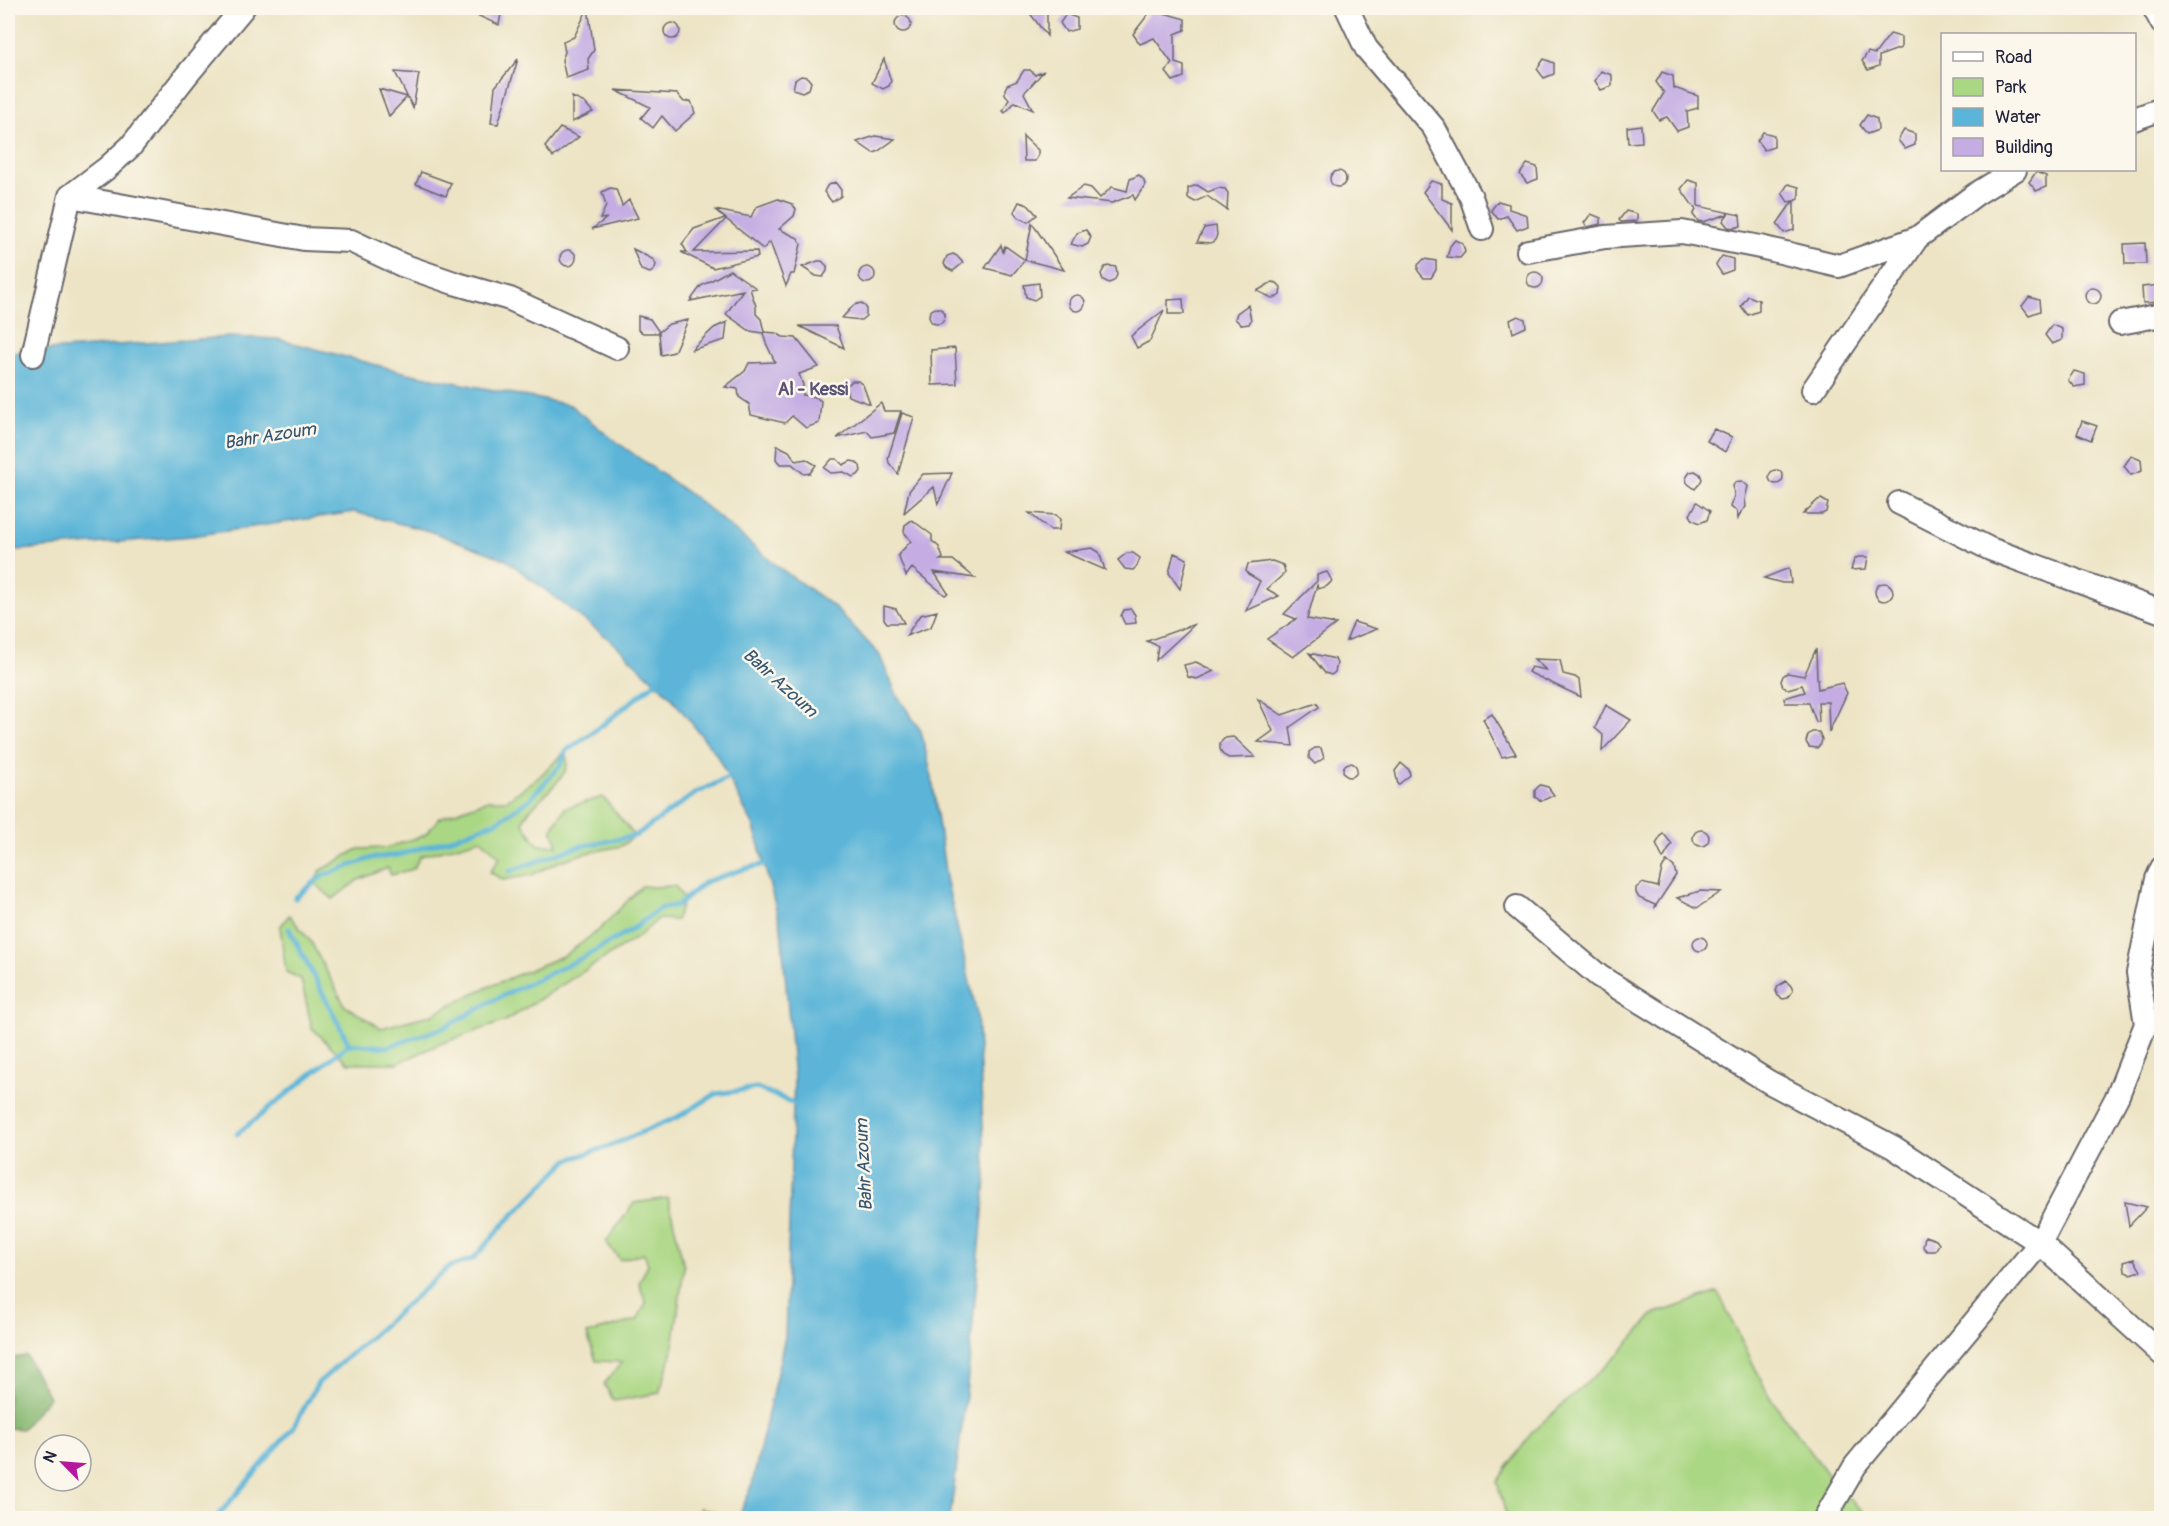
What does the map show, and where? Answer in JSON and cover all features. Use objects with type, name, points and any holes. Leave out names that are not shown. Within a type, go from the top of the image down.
[{"type":"street","points":[[33,355],[70,196],[107,168],[131,146],[243,8]]},
{"type":"street","points":[[1347,8],[1366,48],[1434,128],[1471,197],[1482,229]]},
{"type":"street","points":[[2154,8],[2162,22]]},
{"type":"street","points":[[2136,118],[2162,109]]},
{"type":"street","points":[[1528,251],[1605,237],[1682,232],[1760,247],[1839,266],[1917,238],[1976,194],[2013,171]]},
{"type":"street","points":[[70,196],[304,239],[351,241],[402,265],[454,284],[510,299],[617,348]]},
{"type":"street","points":[[1813,390],[1917,238]]},
{"type":"street","points":[[2120,323],[2162,315]]},
{"type":"street","points":[[1899,503],[1990,549],[2162,612]]},
{"type":"street","points":[[1825,1518],[1855,1466],[2040,1243],[2118,1095],[2146,1024],[2138,973],[2157,879],[2162,868]]},
{"type":"street","points":[[1517,907],[1599,976],[1769,1082],[1893,1147],[2040,1243],[2162,1354]]},
{"type":"green space","points":[[566,751],[567,764],[564,773],[530,810],[523,823],[538,845],[558,845],[552,829],[565,808],[603,797],[635,836],[621,846],[582,854],[558,862],[532,875],[503,880],[490,872],[500,857],[481,839],[421,856],[413,869],[391,875],[388,868],[358,880],[333,899],[314,883],[320,871],[358,849],[386,848],[425,835],[439,818],[488,800],[507,800],[539,777]]},
{"type":"green space","points":[[642,886],[675,886],[684,899],[676,920],[658,919],[638,937],[505,1021],[440,1044],[398,1063],[348,1063],[312,1028],[301,979],[286,972],[280,927],[289,915],[311,942],[345,1006],[381,1028],[433,1014],[474,993],[565,955],[599,930]]},
{"type":"green space","points":[[668,1198],[684,1267],[672,1354],[659,1393],[614,1401],[604,1384],[622,1362],[596,1361],[587,1334],[637,1320],[646,1303],[639,1283],[648,1264],[644,1253],[620,1260],[606,1242],[634,1203]]},
{"type":"green space","points":[[1718,1292],[1769,1396],[1841,1492],[1871,1518],[1507,1518],[1497,1482],[1533,1431],[1620,1353],[1653,1315]]},
{"type":"green space","points":[[26,1356],[49,1397],[22,1429],[8,1428],[8,1359]]},
{"type":"green space","points":[[700,1508],[738,1518],[693,1518]]},
{"type":"water","name":"Bahr Azoum","points":[[228,337],[278,339],[407,373],[570,405],[614,440],[699,501],[777,566],[833,606],[879,654],[897,695],[921,731],[932,778],[946,878],[977,1014],[986,1180],[967,1386],[950,1518],[738,1518],[752,1485],[785,1337],[794,1079],[781,927],[754,827],[716,754],[671,697],[615,644],[505,559],[429,531],[354,512],[192,536],[8,551],[8,353]]},
{"type":"building","points":[[461,8],[502,8],[499,25]]},
{"type":"building","points":[[588,8],[594,50],[588,59],[589,70],[566,78],[562,60],[565,52],[563,42],[574,37]]},
{"type":"building","points":[[1026,8],[1047,8],[1047,36]]},
{"type":"building","points":[[1153,8],[1164,8],[1164,13],[1185,19],[1185,30],[1175,34],[1175,63],[1184,66],[1184,77],[1173,81],[1166,72],[1172,63],[1154,38],[1140,44],[1133,34]]},
{"type":"building","points":[[1066,14],[1077,18],[1077,29],[1066,32],[1060,23]]},
{"type":"building","points":[[903,16],[909,18],[911,24],[909,30],[903,32],[897,30],[895,24],[897,18]]},
{"type":"building","points":[[672,23],[678,25],[680,31],[678,37],[672,39],[666,37],[664,31],[666,25]]},
{"type":"building","points":[[1890,34],[1901,37],[1901,48],[1879,56],[1879,66],[1868,70],[1862,61],[1868,52],[1875,54]]},
{"type":"building","points":[[518,59],[498,124],[491,123],[495,87]]},
{"type":"building","points":[[884,59],[891,81],[889,86],[883,89],[872,83]]},
{"type":"building","points":[[1544,59],[1554,63],[1554,74],[1544,78],[1537,69]]},
{"type":"building","points":[[1024,70],[1030,70],[1035,75],[1044,71],[1024,93],[1033,110],[1015,102],[1005,113],[1003,111],[1009,99],[1005,94],[1005,89],[1007,85],[1017,81]]},
{"type":"building","points":[[1601,71],[1612,75],[1612,86],[1601,90],[1595,81]]},
{"type":"building","points":[[395,72],[419,74],[413,108]]},
{"type":"building","points":[[1662,72],[1673,76],[1674,88],[1698,96],[1698,108],[1687,111],[1688,127],[1677,131],[1667,117],[1659,120],[1653,111],[1664,93],[1656,82]]},
{"type":"building","points":[[801,76],[807,77],[811,82],[809,89],[802,92],[793,89],[795,80]]},
{"type":"building","points":[[379,89],[407,97],[389,116]]},
{"type":"building","points":[[615,90],[677,94],[684,102],[691,101],[695,113],[675,131],[662,116],[653,128],[641,118],[650,107]]},
{"type":"building","points":[[572,97],[585,103],[593,112],[572,122]]},
{"type":"building","points":[[1867,115],[1877,119],[1878,130],[1867,134],[1860,125]]},
{"type":"building","points":[[1641,125],[1642,142],[1628,143],[1627,127]]},
{"type":"building","points":[[560,128],[579,137],[553,157],[545,147]]},
{"type":"building","points":[[1904,130],[1915,134],[1915,145],[1905,149],[1898,140]]},
{"type":"building","points":[[1763,132],[1774,135],[1774,147],[1764,150],[1757,141]]},
{"type":"building","points":[[875,136],[895,139],[873,153],[857,142]]},
{"type":"building","points":[[1023,136],[1038,150],[1035,161],[1024,161]]},
{"type":"building","points":[[1527,164],[1537,167],[1538,179],[1527,183],[1520,174]]},
{"type":"building","points":[[1338,171],[1344,173],[1346,179],[1344,185],[1338,187],[1332,185],[1330,179],[1332,173]]},
{"type":"building","points":[[421,172],[451,183],[446,196],[416,184]]},
{"type":"building","points":[[2036,172],[2046,176],[2046,187],[2036,191],[2029,182]]},
{"type":"building","points":[[1139,175],[1145,185],[1135,200],[1133,195],[1112,203],[1067,198],[1084,186],[1091,188],[1100,198],[1112,187],[1127,191],[1130,179]]},
{"type":"building","points":[[1688,180],[1698,183],[1698,206],[1740,215],[1741,226],[1728,227],[1723,221],[1728,214],[1703,222],[1698,221],[1693,215],[1696,210],[1681,189]]},
{"type":"building","points":[[1431,181],[1442,184],[1442,199],[1452,203],[1452,230],[1423,192]]},
{"type":"building","points":[[835,182],[841,190],[841,196],[832,202],[824,192],[827,186]]},
{"type":"building","points":[[1788,184],[1799,187],[1799,199],[1794,201],[1794,230],[1784,233],[1777,224],[1793,201],[1788,202],[1782,193]]},
{"type":"building","points":[[1197,185],[1208,192],[1218,188],[1225,189],[1228,193],[1227,210],[1207,196],[1195,202],[1188,198],[1188,188]]},
{"type":"building","points":[[610,188],[616,189],[622,206],[629,200],[638,218],[592,229],[607,218],[600,219],[606,206],[602,192]]},
{"type":"building","points":[[778,199],[792,204],[796,209],[794,216],[779,229],[798,238],[801,244],[794,274],[791,274],[786,286],[770,242],[763,249],[726,219],[694,252],[757,251],[758,257],[713,268],[681,252],[687,252],[682,244],[694,229],[725,218],[715,210],[751,217],[756,207]]},
{"type":"building","points":[[1498,201],[1509,204],[1509,209],[1527,215],[1528,226],[1517,230],[1507,216],[1498,219],[1491,210]]},
{"type":"building","points":[[1019,202],[1028,205],[1037,215],[1028,222],[1018,217],[1014,212]]},
{"type":"building","points":[[1626,211],[1637,214],[1637,221],[1621,222],[1619,220]]},
{"type":"building","points":[[1591,214],[1601,218],[1601,224],[1587,227],[1584,223]]},
{"type":"building","points":[[1032,223],[1064,270],[1025,260]]},
{"type":"building","points":[[1216,226],[1215,240],[1211,243],[1197,242],[1204,228]]},
{"type":"building","points":[[1086,230],[1091,237],[1088,244],[1082,247],[1071,244],[1077,233]]},
{"type":"building","points":[[1455,240],[1463,244],[1465,252],[1460,258],[1447,257],[1450,246]]},
{"type":"building","points":[[2145,243],[2146,264],[2125,264],[2124,244]]},
{"type":"building","points":[[1001,245],[1003,252],[1005,246],[1025,260],[1012,275],[985,268]]},
{"type":"building","points":[[633,249],[654,260],[656,265],[654,270],[650,273],[641,270]]},
{"type":"building","points":[[568,250],[574,252],[576,258],[574,264],[568,266],[562,264],[560,258],[562,252]]},
{"type":"building","points":[[953,254],[963,263],[953,271],[944,264],[947,256]]},
{"type":"building","points":[[1722,256],[1733,259],[1733,270],[1722,274],[1716,265]]},
{"type":"building","points":[[1424,259],[1436,261],[1436,270],[1431,278],[1424,278],[1418,271],[1418,265]]},
{"type":"building","points":[[822,261],[827,266],[823,277],[816,276],[802,267]]},
{"type":"building","points":[[864,267],[870,267],[875,275],[873,281],[864,283],[859,278],[859,272]]},
{"type":"building","points":[[1105,267],[1116,267],[1117,275],[1114,281],[1109,283],[1103,280],[1101,274]]},
{"type":"building","points":[[730,270],[756,288],[750,289],[756,306],[756,314],[761,319],[764,332],[796,338],[819,367],[799,374],[803,385],[803,395],[815,397],[821,401],[819,423],[806,428],[792,416],[785,423],[751,415],[749,404],[739,397],[738,389],[725,387],[745,371],[749,363],[775,362],[763,333],[750,331],[726,314],[743,290],[690,301],[701,286]]},
{"type":"building","points":[[1535,272],[1541,274],[1543,280],[1541,286],[1535,288],[1529,286],[1527,280],[1529,274]]},
{"type":"building","points":[[1272,282],[1281,287],[1280,295],[1277,297],[1272,298],[1257,291]]},
{"type":"building","points":[[1039,283],[1040,296],[1034,300],[1026,297],[1024,285]]},
{"type":"building","points":[[2161,285],[2161,302],[2143,303],[2142,287]]},
{"type":"building","points":[[2093,288],[2099,290],[2101,296],[2099,302],[2093,304],[2087,302],[2085,296],[2087,290]]},
{"type":"building","points":[[1077,295],[1083,297],[1085,303],[1083,309],[1077,311],[1071,309],[1069,303],[1071,297]]},
{"type":"building","points":[[1748,296],[1759,300],[1759,311],[1748,315],[1741,306]]},
{"type":"building","points":[[2029,297],[2039,300],[2040,311],[2029,315],[2022,306]]},
{"type":"building","points":[[1183,299],[1184,314],[1168,314],[1168,300]]},
{"type":"building","points":[[861,303],[866,307],[866,316],[861,320],[842,318],[854,305]]},
{"type":"building","points":[[1248,305],[1251,320],[1249,324],[1242,325],[1235,319],[1237,313]]},
{"type":"building","points":[[937,308],[943,310],[945,316],[943,322],[937,324],[931,322],[929,316],[931,310]]},
{"type":"building","points":[[1164,310],[1150,341],[1137,348],[1131,336]]},
{"type":"building","points":[[638,316],[650,319],[659,332],[669,324],[688,320],[674,352],[661,355],[659,333],[643,333],[638,330]]},
{"type":"building","points":[[1518,316],[1525,319],[1526,327],[1513,333],[1510,320]]},
{"type":"building","points":[[727,322],[725,340],[691,350],[714,328]]},
{"type":"building","points":[[2052,325],[2062,329],[2062,340],[2052,344],[2045,335]]},
{"type":"building","points":[[799,326],[836,326],[844,348]]},
{"type":"building","points":[[955,348],[957,384],[932,385],[931,350]]},
{"type":"building","points":[[2074,371],[2085,374],[2085,385],[2074,387],[2068,380]]},
{"type":"building","points":[[852,381],[858,381],[863,385],[870,404],[848,396],[846,387]]},
{"type":"building","points":[[881,403],[884,411],[901,411],[894,433],[872,437],[867,431],[837,438]]},
{"type":"building","points":[[902,413],[914,417],[898,474],[889,463],[888,458]]},
{"type":"building","points":[[2082,421],[2097,426],[2091,440],[2077,434]]},
{"type":"building","points":[[1714,429],[1732,437],[1725,452],[1707,441]]},
{"type":"building","points":[[777,445],[789,451],[796,461],[806,459],[816,465],[810,473],[804,474],[792,464],[780,464],[776,459]]},
{"type":"building","points":[[2131,456],[2141,460],[2142,471],[2131,475],[2124,466]]},
{"type":"building","points":[[832,459],[837,459],[843,465],[851,461],[856,462],[861,471],[853,477],[844,472],[831,473],[824,468]]},
{"type":"building","points":[[1773,470],[1779,470],[1783,477],[1779,484],[1773,484],[1769,480],[1769,474]]},
{"type":"building","points":[[1695,471],[1702,479],[1695,489],[1687,483],[1686,478],[1690,472]]},
{"type":"building","points":[[952,473],[938,504],[934,487],[904,513],[909,491],[923,474]]},
{"type":"building","points":[[1741,481],[1748,486],[1746,507],[1738,519],[1737,511],[1730,507],[1734,496],[1733,486],[1735,482]]},
{"type":"building","points":[[1821,499],[1828,503],[1826,512],[1803,514],[1818,500]]},
{"type":"building","points":[[1697,502],[1710,511],[1707,520],[1700,523],[1693,520],[1690,515]]},
{"type":"building","points":[[1029,513],[1056,515],[1060,519],[1059,530],[1050,530]]},
{"type":"building","points":[[912,520],[932,535],[932,541],[939,547],[943,558],[940,560],[953,560],[975,578],[934,572],[948,593],[945,595],[912,568],[906,576],[898,555],[911,541],[904,532],[905,525]]},
{"type":"building","points":[[1092,548],[1099,552],[1105,570],[1064,552]]},
{"type":"building","points":[[1127,553],[1133,553],[1140,558],[1133,570],[1125,569],[1118,560]]},
{"type":"building","points":[[1174,553],[1187,559],[1180,589],[1169,573]]},
{"type":"building","points":[[1858,557],[1868,557],[1866,569],[1851,570],[1854,560]]},
{"type":"building","points":[[1272,561],[1283,565],[1285,573],[1267,589],[1279,596],[1246,611],[1260,581],[1248,574],[1246,571],[1248,564]]},
{"type":"building","points":[[1789,568],[1791,583],[1764,578]]},
{"type":"building","points":[[1327,572],[1332,581],[1327,586],[1318,589],[1317,585],[1307,619],[1336,624],[1293,657],[1267,639],[1296,619],[1284,614],[1317,581],[1317,575]]},
{"type":"building","points":[[1884,583],[1890,586],[1893,592],[1890,598],[1884,601],[1878,598],[1875,592],[1878,586]]},
{"type":"building","points":[[884,606],[896,609],[904,623],[887,623],[884,619]]},
{"type":"building","points":[[1131,609],[1136,623],[1125,624],[1121,616],[1124,610]]},
{"type":"building","points":[[937,611],[931,627],[906,636],[920,615]]},
{"type":"building","points":[[1354,622],[1377,629],[1346,641]]},
{"type":"building","points":[[1195,624],[1156,660],[1158,646],[1147,641]]},
{"type":"building","points":[[1816,649],[1818,689],[1842,683],[1847,693],[1829,732],[1828,702],[1818,702],[1819,722],[1816,722],[1809,703],[1785,703],[1784,698],[1805,692],[1802,685],[1788,689],[1783,687],[1781,681],[1787,673],[1804,676]]},
{"type":"building","points":[[1309,653],[1335,659],[1337,664],[1335,672],[1331,675],[1325,673]]},
{"type":"building","points":[[1534,659],[1560,660],[1563,674],[1579,680],[1581,697],[1528,672],[1531,667],[1546,670]]},
{"type":"building","points":[[1196,662],[1214,671],[1197,679],[1188,677],[1184,665]]},
{"type":"building","points":[[1258,699],[1282,715],[1317,703],[1319,707],[1290,727],[1293,746],[1258,742],[1273,731]]},
{"type":"building","points":[[1606,705],[1631,720],[1602,751],[1603,735],[1595,728]]},
{"type":"building","points":[[1492,714],[1516,754],[1502,757],[1483,719]]},
{"type":"building","points":[[1812,732],[1819,732],[1822,739],[1817,748],[1809,747],[1806,742],[1808,735]]},
{"type":"building","points":[[1233,737],[1255,757],[1229,758],[1223,755],[1220,743],[1225,738]]},
{"type":"building","points":[[1315,748],[1321,748],[1324,758],[1315,764],[1309,758],[1309,752]]},
{"type":"building","points":[[1347,763],[1353,763],[1357,770],[1353,777],[1347,777],[1343,773],[1343,767]]},
{"type":"building","points":[[1401,763],[1409,770],[1410,775],[1398,785],[1395,771]]},
{"type":"building","points":[[1540,785],[1548,787],[1554,795],[1542,801],[1535,797],[1535,790]]},
{"type":"building","points":[[1701,830],[1707,832],[1709,838],[1707,844],[1701,846],[1695,844],[1693,838],[1695,832]]},
{"type":"building","points":[[1663,833],[1672,844],[1663,859],[1656,844]]},
{"type":"building","points":[[1667,861],[1674,867],[1676,875],[1655,907],[1639,898],[1636,888],[1642,883],[1658,887],[1662,869]]},
{"type":"building","points":[[1700,891],[1721,892],[1697,908],[1677,898]]},
{"type":"building","points":[[1697,937],[1703,937],[1707,944],[1703,951],[1697,951],[1693,947],[1693,941]]},
{"type":"building","points":[[1786,981],[1793,991],[1788,998],[1783,999],[1776,991],[1778,986]]},
{"type":"building","points":[[2125,1202],[2147,1207],[2129,1226]]},
{"type":"building","points":[[1925,1236],[1936,1240],[1939,1244],[1935,1251],[1927,1251],[1923,1247]]},
{"type":"building","points":[[2134,1259],[2141,1271],[2131,1274],[2125,1272],[2124,1262]]},
{"type":"waterway","points":[[295,898],[322,876],[372,858],[399,855],[498,821],[529,800],[560,766],[566,751],[661,678]]},
{"type":"waterway","points":[[510,871],[577,847],[635,836],[696,793],[734,775]]},
{"type":"waterway","points":[[237,1134],[349,1044],[387,1047],[443,1028],[500,997],[582,958],[633,929],[659,909],[678,905],[705,882],[770,863]]},
{"type":"waterway","points":[[289,929],[349,1044]]},
{"type":"waterway","points":[[216,1518],[293,1428],[318,1383],[449,1267],[473,1259],[504,1224],[568,1160],[607,1147],[678,1117],[716,1094],[757,1088],[798,1105]]},
{"type":"district","name":"Al - Kessi","points":[[813,389]]}]
